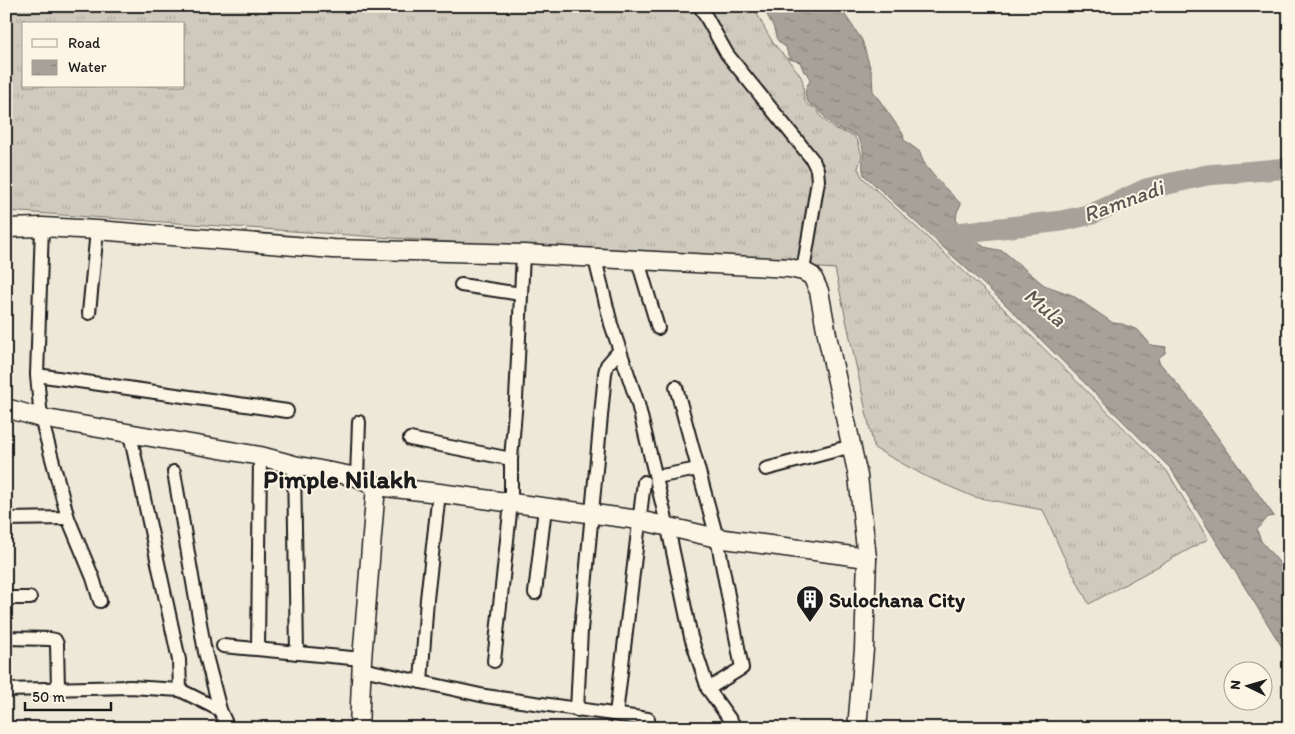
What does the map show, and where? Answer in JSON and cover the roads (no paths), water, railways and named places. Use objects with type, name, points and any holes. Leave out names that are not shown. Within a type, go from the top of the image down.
[{"type":"street","points":[[700,6],[727,54],[812,159],[817,169],[818,181],[803,271]]},
{"type":"street","points":[[42,227],[37,375],[41,418],[68,518],[93,578],[100,601]]},
{"type":"street","points":[[6,228],[42,227],[97,230],[333,249],[523,254],[789,268],[803,271],[812,276],[819,291],[858,476],[867,558],[864,649],[857,728]]},
{"type":"street","points":[[89,313],[97,230]]},
{"type":"street","points":[[494,661],[511,503],[511,459],[523,254]]},
{"type":"street","points":[[595,259],[611,324],[638,404],[650,480],[668,528],[691,637],[708,689],[736,728]]},
{"type":"street","points":[[638,261],[658,328]]},
{"type":"street","points":[[460,286],[521,294]]},
{"type":"street","points":[[577,710],[581,630],[605,373],[607,365],[620,350]]},
{"type":"street","points":[[37,375],[287,411]]},
{"type":"street","points":[[676,386],[717,538],[742,668],[708,689]]},
{"type":"street","points":[[6,408],[41,418],[260,456],[294,465],[357,477],[376,486],[639,520],[717,538],[867,558]]},
{"type":"street","points":[[357,477],[359,422]]},
{"type":"street","points":[[130,434],[179,660],[180,690]]},
{"type":"street","points":[[410,439],[511,459]]},
{"type":"street","points":[[766,469],[852,446]]},
{"type":"street","points":[[258,649],[260,456]]},
{"type":"street","points":[[294,465],[297,653]]},
{"type":"street","points":[[650,480],[698,469]]},
{"type":"street","points":[[174,472],[205,652],[220,710],[228,728]]},
{"type":"street","points":[[616,714],[639,520],[650,480]]},
{"type":"street","points":[[359,728],[376,486]]},
{"type":"street","points":[[421,682],[427,599],[439,493]]},
{"type":"street","points":[[536,593],[545,508]]},
{"type":"street","points":[[6,519],[68,518]]},
{"type":"street","points":[[6,598],[30,598]]},
{"type":"street","points":[[6,638],[55,640],[57,644],[58,688]]},
{"type":"street","points":[[223,646],[297,653],[362,664],[421,682],[485,696],[648,719],[648,728]]},
{"type":"street","points":[[6,690],[130,687],[180,690],[220,710]]},
{"type":"water","name":"Mula","points":[[765,6],[839,6],[862,40],[872,74],[873,91],[903,134],[904,140],[920,152],[931,172],[961,204],[957,212],[956,221],[984,247],[1003,251],[1044,285],[1072,295],[1113,323],[1138,330],[1151,345],[1166,347],[1165,353],[1158,358],[1159,362],[1193,403],[1274,516],[1268,517],[1257,530],[1261,541],[1289,574],[1289,658],[1171,469],[1001,300],[864,175],[863,150],[858,137],[834,126],[816,105],[811,105],[808,102],[805,93],[810,81],[808,73],[804,72],[800,62],[789,59],[786,47],[776,38]]},
{"type":"waterway","name":"Ramnadi","points":[[957,233],[1062,221],[1092,214],[1146,189],[1207,175],[1289,168]]},
{"type":"place","name":"Sulochana City","points":[[810,623]]},
{"type":"district","name":"Pimple Nilakh","points":[[340,479]]}]
